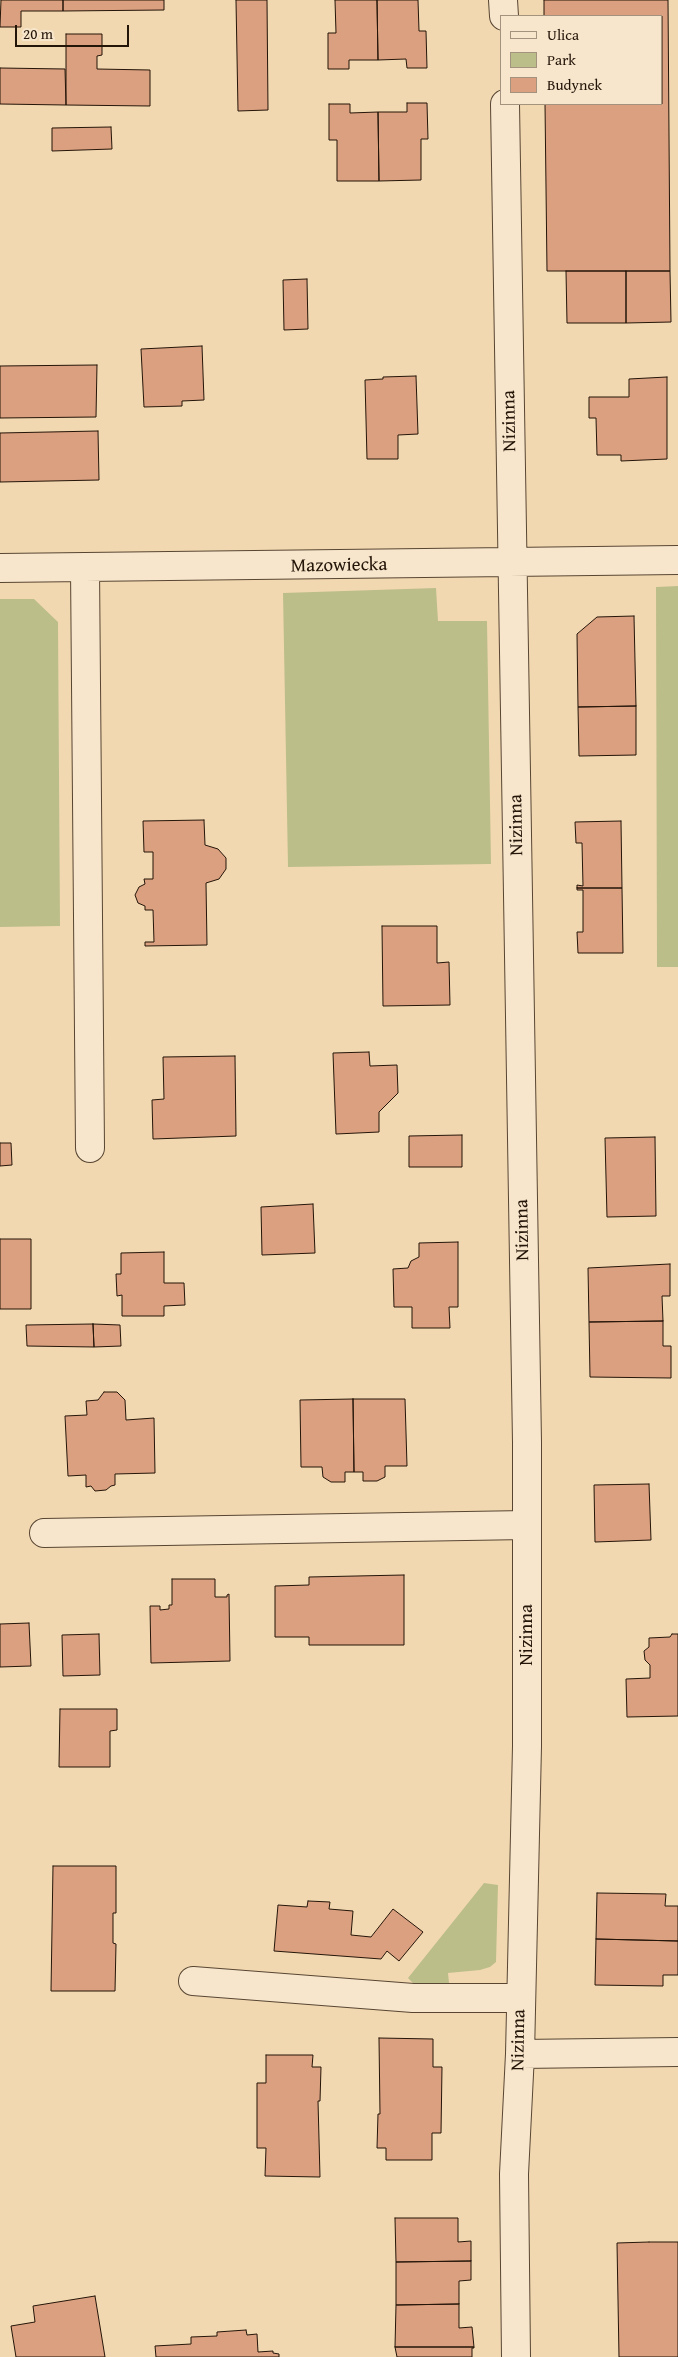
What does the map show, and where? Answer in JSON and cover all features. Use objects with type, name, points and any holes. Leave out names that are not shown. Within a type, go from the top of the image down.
[{"type":"street","points":[[503,0],[504,15]]},
{"type":"street","name":"Nizinna","points":[[505,105],[527,1432],[527,1746],[520,2054],[514,2174],[516,2357]]},
{"type":"street","name":"Mazowiecka","points":[[0,568],[512,564],[678,560]]},
{"type":"street","points":[[85,568],[90,1148]]},
{"type":"street","points":[[44,1533],[526,1525]]},
{"type":"street","points":[[193,1981],[413,1998],[520,1998]]},
{"type":"street","points":[[520,2054],[678,2052]]},
{"type":"green space","points":[[678,586],[678,967],[657,967],[656,587]]},
{"type":"green space","points":[[436,588],[438,621],[487,621],[491,864],[288,867],[283,593]]},
{"type":"green space","points":[[0,599],[34,599],[58,622],[60,926],[0,927]]},
{"type":"green space","points":[[484,1883],[498,1885],[496,1962],[490,1967],[480,1970],[448,1973],[449,1983],[413,1983],[408,1978]]},
{"type":"building","points":[[1,0],[63,0],[63,11],[21,11],[21,27],[0,27]]},
{"type":"building","points":[[63,0],[164,0],[164,10],[63,11]]},
{"type":"building","points":[[236,0],[267,0],[268,110],[238,111]]},
{"type":"building","points":[[335,0],[377,0],[378,60],[349,60],[349,69],[328,69],[328,33],[336,33]]},
{"type":"building","points":[[377,0],[418,0],[419,31],[426,31],[427,68],[407,68],[406,59],[378,60]]},
{"type":"building","points":[[544,0],[668,0],[670,271],[547,271],[545,105],[663,105],[663,15],[544,15]]},
{"type":"building","points":[[66,34],[102,34],[102,55],[97,56],[97,69],[150,70],[150,106],[66,105]]},
{"type":"building","points":[[0,68],[65,69],[66,105],[0,104]]},
{"type":"building","points":[[407,103],[427,103],[428,139],[421,139],[421,180],[379,181],[378,112],[407,112]]},
{"type":"building","points":[[329,104],[350,104],[350,113],[378,112],[379,181],[337,181],[337,140],[329,140]]},
{"type":"building","points":[[111,127],[112,149],[52,151],[52,128]]},
{"type":"building","points":[[566,271],[626,271],[626,323],[567,323]]},
{"type":"building","points":[[626,271],[670,271],[671,322],[626,323]]},
{"type":"building","points":[[307,279],[308,329],[284,330],[283,280]]},
{"type":"building","points":[[202,346],[204,400],[182,401],[182,406],[144,407],[141,349]]},
{"type":"building","points":[[97,365],[96,417],[0,418],[0,366]]},
{"type":"building","points":[[416,376],[418,434],[398,435],[398,459],[367,459],[365,380],[383,379],[383,377]]},
{"type":"building","points":[[667,377],[667,459],[621,461],[621,455],[597,455],[596,418],[589,418],[589,397],[629,397],[629,379]]},
{"type":"building","points":[[98,431],[99,480],[0,482],[0,433]]},
{"type":"building","points":[[634,616],[636,706],[578,707],[577,634],[597,617]]},
{"type":"building","points":[[636,706],[636,755],[579,756],[578,707]]},
{"type":"building","points":[[204,820],[205,845],[218,849],[226,858],[226,869],[219,879],[206,883],[207,945],[145,946],[145,942],[154,942],[153,910],[145,910],[145,906],[138,903],[135,895],[139,887],[145,884],[144,879],[153,879],[153,852],[144,852],[143,821]]},
{"type":"building","points":[[621,821],[622,888],[577,888],[577,885],[583,886],[582,843],[576,843],[575,822]]},
{"type":"building","points":[[577,888],[622,888],[623,953],[578,953],[577,932],[583,932],[583,890],[577,890]]},
{"type":"building","points":[[382,926],[437,926],[437,963],[449,962],[450,1005],[383,1006]]},
{"type":"building","points":[[369,1052],[370,1066],[397,1065],[398,1093],[379,1112],[379,1132],[336,1134],[333,1053]]},
{"type":"building","points":[[235,1056],[236,1136],[153,1139],[152,1100],[164,1099],[163,1057]]},
{"type":"building","points":[[462,1135],[462,1167],[409,1167],[409,1136]]},
{"type":"building","points":[[655,1137],[656,1216],[607,1217],[605,1138]]},
{"type":"building","points":[[0,1143],[11,1143],[12,1165],[0,1166]]},
{"type":"building","points":[[313,1204],[315,1253],[262,1255],[261,1207]]},
{"type":"building","points":[[0,1239],[31,1239],[31,1309],[0,1309]]},
{"type":"building","points":[[458,1242],[458,1307],[449,1307],[450,1328],[412,1328],[412,1307],[394,1307],[393,1269],[408,1268],[411,1261],[419,1257],[419,1243]]},
{"type":"building","points":[[164,1252],[164,1283],[184,1283],[185,1305],[164,1306],[164,1316],[122,1316],[122,1295],[117,1296],[116,1274],[121,1274],[121,1253]]},
{"type":"building","points":[[670,1264],[670,1296],[662,1296],[663,1321],[589,1322],[588,1268]]},
{"type":"building","points":[[663,1321],[663,1346],[671,1346],[671,1378],[590,1377],[589,1322]]},
{"type":"building","points":[[93,1324],[94,1347],[27,1346],[26,1325]]},
{"type":"building","points":[[93,1324],[120,1325],[121,1346],[94,1347]]},
{"type":"building","points":[[104,1392],[117,1392],[125,1400],[126,1420],[154,1418],[155,1473],[115,1474],[115,1485],[106,1490],[95,1491],[91,1486],[86,1487],[86,1475],[68,1476],[65,1416],[87,1415],[86,1401],[98,1400]]},
{"type":"building","points":[[353,1399],[405,1399],[407,1466],[385,1466],[385,1477],[377,1481],[363,1481],[363,1472],[354,1472]]},
{"type":"building","points":[[353,1399],[354,1472],[345,1472],[345,1482],[331,1482],[323,1477],[322,1467],[301,1467],[300,1400]]},
{"type":"building","points":[[649,1484],[651,1540],[595,1542],[594,1485]]},
{"type":"building","points":[[404,1575],[404,1645],[309,1645],[309,1637],[275,1637],[275,1586],[309,1585],[309,1577]]},
{"type":"building","points":[[172,1579],[215,1579],[215,1597],[227,1597],[229,1594],[230,1661],[151,1663],[150,1606],[160,1606],[160,1610],[169,1609],[169,1605],[172,1605]]},
{"type":"building","points":[[29,1623],[31,1666],[0,1667],[0,1624]]},
{"type":"building","points":[[99,1634],[100,1675],[63,1676],[62,1635]]},
{"type":"building","points":[[672,1634],[678,1634],[678,1716],[627,1717],[626,1679],[650,1678],[650,1665],[645,1660],[644,1651],[649,1647],[649,1638],[670,1637]]},
{"type":"building","points":[[60,1709],[117,1709],[117,1730],[110,1731],[110,1767],[59,1767]]},
{"type":"building","points":[[53,1866],[116,1866],[116,1913],[113,1913],[113,1943],[116,1944],[115,1991],[51,1991]]},
{"type":"building","points":[[597,1893],[666,1894],[665,1906],[678,1906],[678,1941],[596,1939]]},
{"type":"building","points":[[308,1901],[330,1902],[329,1909],[353,1911],[351,1935],[371,1937],[393,1909],[423,1932],[399,1961],[387,1951],[381,1959],[274,1951],[278,1905],[307,1907]]},
{"type":"building","points":[[596,1939],[678,1941],[678,1975],[663,1975],[663,1986],[595,1985]]},
{"type":"building","points":[[379,2038],[433,2039],[433,2067],[442,2067],[441,2133],[432,2133],[432,2160],[386,2160],[386,2148],[377,2148],[378,2114],[380,2114]]},
{"type":"building","points":[[266,2055],[313,2055],[312,2067],[321,2067],[320,2101],[318,2101],[320,2177],[265,2176],[266,2148],[257,2148],[257,2083],[266,2083]]},
{"type":"building","points":[[395,2218],[458,2218],[458,2242],[471,2241],[471,2261],[396,2262]]},
{"type":"building","points":[[678,2242],[678,2357],[619,2357],[617,2243]]},
{"type":"building","points":[[471,2261],[471,2280],[459,2281],[459,2304],[396,2305],[396,2262]]},
{"type":"building","points":[[95,2296],[105,2357],[16,2357],[11,2326],[35,2322],[33,2306]]},
{"type":"building","points":[[459,2304],[459,2328],[472,2327],[474,2347],[395,2347],[396,2305]]},
{"type":"building","points":[[246,2330],[247,2335],[257,2334],[258,2352],[273,2351],[273,2353],[279,2354],[279,2357],[156,2357],[155,2346],[191,2344],[191,2337],[217,2336],[217,2332]]},
{"type":"building","points":[[395,2347],[474,2348],[472,2348],[472,2357],[397,2357]]}]
